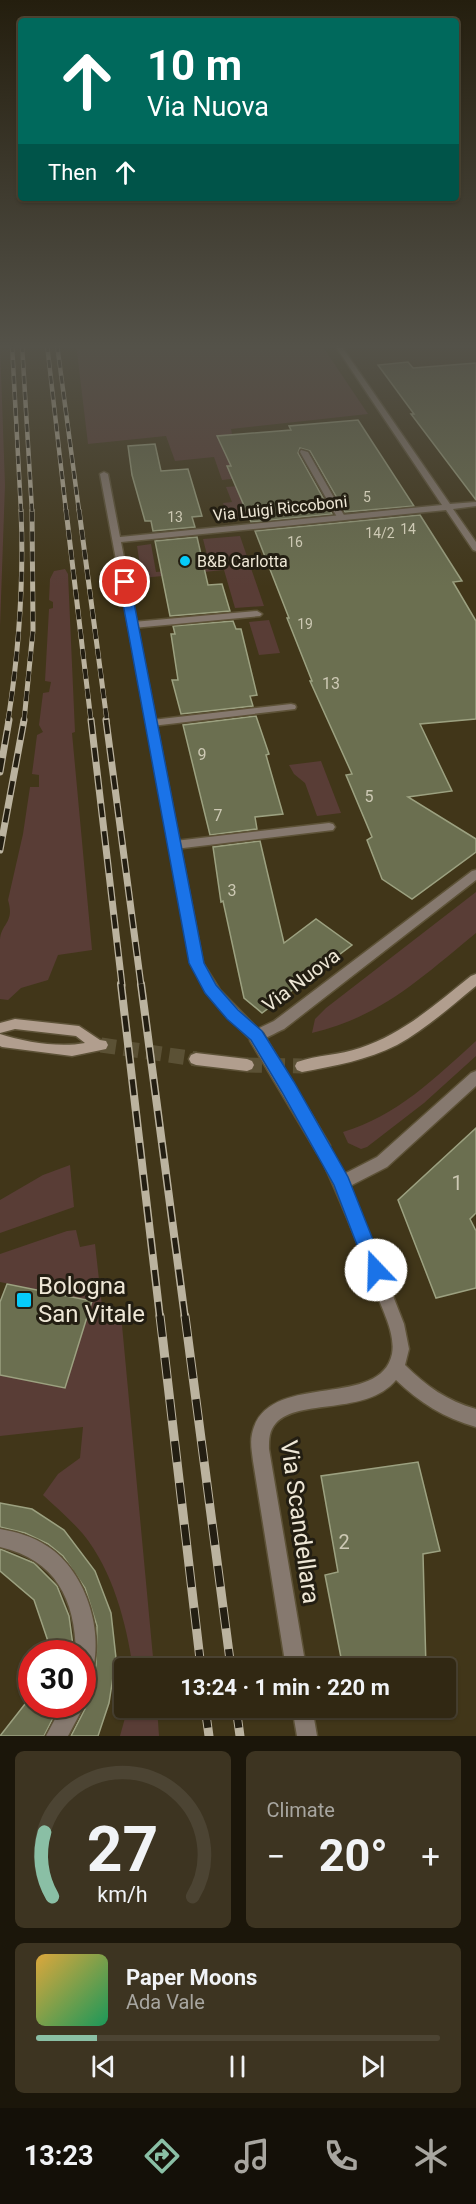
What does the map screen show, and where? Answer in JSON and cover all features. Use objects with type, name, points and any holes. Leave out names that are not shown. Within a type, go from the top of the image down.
[{"type":"main road","points":[[302,1066],[379,1047],[419,1023],[476,979]]},
{"type":"main road","points":[[0,1028],[15,1024],[79,1031],[98,1045],[72,1051],[7,1043],[0,1039]]},
{"type":"main road","points":[[196,1059],[248,1065]]},
{"type":"street","points":[[392,425],[476,548]]},
{"type":"street","points":[[304,452],[341,518]]},
{"type":"street","points":[[104,474],[194,952],[202,977],[233,1015],[256,1036]]},
{"type":"street","name":"Via Luigi Riccoboni","points":[[117,540],[476,504]]},
{"type":"street","points":[[133,625],[257,614]]},
{"type":"street","points":[[152,723],[291,707]]},
{"type":"street","points":[[175,845],[329,827]]},
{"type":"street","name":"Via Nuova","points":[[396,1367],[401,1351],[397,1330],[344,1189],[324,1150],[256,1036],[279,1024],[476,874]]},
{"type":"street","points":[[344,1189],[382,1162],[476,1077]]},
{"type":"street","points":[[396,1367],[422,1394],[454,1413],[476,1418]]},
{"type":"street","name":"Via Scandellara","points":[[294,1658],[262,1461],[260,1443],[262,1428],[282,1409],[370,1389],[386,1380],[396,1367]]},
{"type":"street","points":[[0,1538],[16,1540],[47,1556],[71,1584],[84,1621],[85,1640]]},
{"type":"street","points":[[56,1736],[67,1718]]},
{"type":"street","points":[[304,1718],[307,1736]]},
{"type":"shaded area","points":[[0,425],[3,425],[5,485],[0,627]]},
{"type":"shaded area","points":[[86,425],[267,425],[231,429],[241,478],[222,480],[214,457],[175,461],[166,436],[88,444]]},
{"type":"shaded area","points":[[309,480],[260,517],[229,520],[223,503],[232,502],[226,487]]},
{"type":"shaded area","points":[[240,536],[264,606],[235,608],[224,570],[142,578],[137,546],[151,544],[156,572],[210,567],[203,539]]},
{"type":"shaded area","points":[[65,569],[68,574],[75,732],[72,733],[92,950],[58,955],[48,980],[21,988],[8,1000],[0,999],[1,934],[10,914],[8,900],[23,834],[30,787],[39,787],[39,775],[32,774],[37,735],[43,732],[39,725],[43,693],[49,692],[51,682],[45,681],[49,609],[53,608],[53,602],[49,600],[50,579],[54,571]]},
{"type":"shaded area","points":[[269,620],[280,653],[259,655],[249,622]]},
{"type":"shaded area","points":[[321,761],[341,813],[317,816],[305,783],[294,774],[289,765]]},
{"type":"shaded area","points":[[476,892],[476,933],[400,994],[359,1017],[312,1033],[315,1019],[326,1008]]},
{"type":"shaded area","points":[[476,1041],[476,1056],[424,1103],[367,1147],[361,1149],[348,1143],[343,1132],[363,1125],[398,1106],[430,1082]]},
{"type":"shaded area","points":[[70,1165],[74,1207],[0,1233],[0,1200],[43,1175]]},
{"type":"shaded area","points":[[76,1230],[80,1247],[95,1244],[103,1315],[122,1325],[153,1658],[131,1658],[117,1598],[102,1564],[83,1534],[43,1495],[58,1474],[80,1458],[83,1427],[0,1436],[0,1375],[65,1388],[92,1301],[0,1282],[0,1254]]},
{"type":"shaded area","points":[[125,1718],[158,1718],[159,1736],[120,1736]]},
{"type":"building","points":[[361,425],[414,506],[345,512],[310,451],[300,448],[298,453],[332,514],[251,522],[227,466],[231,466],[217,436],[291,430],[289,426]]},
{"type":"building","points":[[419,425],[476,425],[476,500]]},
{"type":"building","points":[[155,444],[161,471],[188,469],[202,516],[192,517],[195,527],[153,531],[151,521],[145,521],[132,475],[128,446]]},
{"type":"building","points":[[420,515],[462,581],[453,582],[476,621],[476,719],[420,724],[452,791],[408,797],[476,839],[476,852],[412,899],[382,879],[367,840],[372,837],[346,775],[352,774],[310,681],[312,681],[255,531]]},
{"type":"building","points":[[197,537],[208,585],[222,584],[230,611],[170,616],[155,541]]},
{"type":"building","points":[[233,621],[236,629],[241,629],[257,695],[250,696],[253,706],[181,714],[172,680],[178,680],[171,634],[175,634],[173,626]]},
{"type":"building","points":[[256,716],[269,754],[266,755],[283,814],[255,817],[257,829],[210,835],[183,725]]},
{"type":"building","points":[[260,841],[284,943],[316,919],[352,945],[262,1013],[244,998],[223,901],[221,902],[213,847]]},
{"type":"building","points":[[476,1128],[476,1213],[470,1219],[476,1231],[476,1288],[436,1298],[398,1200]]},
{"type":"building","points":[[7,1284],[92,1301],[65,1388],[0,1375],[0,1302]]},
{"type":"building","points":[[418,1462],[440,1551],[423,1554],[426,1658],[341,1658],[325,1575],[338,1572],[321,1476]]},
{"type":"building","points":[[0,1503],[32,1509],[64,1530],[95,1571],[111,1613],[116,1658],[114,1658],[109,1703],[98,1736],[71,1736],[80,1718],[96,1718],[97,1626],[85,1588],[63,1556],[48,1544],[25,1533],[0,1527]]},
{"type":"building","points":[[0,1549],[34,1563],[57,1586],[69,1616],[72,1640],[48,1640],[34,1600],[0,1571]]},
{"type":"building","points":[[18,1713],[18,1718],[53,1718],[44,1736],[0,1736]]},
{"type":"tunnel","points":[[101,1045],[196,1059]]},
{"type":"tunnel","points":[[247,1065],[302,1066]]},
{"type":"railway","points":[[16,425],[21,511]]},
{"type":"railway","points":[[27,425],[32,511]]},
{"type":"railway","points":[[56,425],[66,511]]},
{"type":"railway","points":[[68,425],[79,511]]},
{"type":"railway","points":[[8,721],[20,616],[21,510]]},
{"type":"railway","points":[[24,721],[33,630],[32,510]]},
{"type":"railway","points":[[66,510],[91,721]]},
{"type":"railway","points":[[79,510],[107,721]]},
{"type":"railway","points":[[0,772],[9,720]]},
{"type":"railway","points":[[0,850],[24,720]]},
{"type":"railway","points":[[91,720],[122,985]]},
{"type":"railway","points":[[106,720],[141,985]]},
{"type":"railway","points":[[121,984],[160,1318]]},
{"type":"railway","points":[[141,984],[185,1318]]},
{"type":"railway","points":[[160,1316],[200,1658]]},
{"type":"railway","points":[[185,1316],[230,1658]]},
{"type":"railway","points":[[207,1718],[209,1736]]},
{"type":"railway","points":[[238,1718],[240,1736]]},
{"type":"place","name":"B&B Carlotta","points":[[185,561]]},
{"type":"place","name":"Bologna San Vitale","points":[[24,1300]]},
{"type":"route","points":[[125,582],[194,952],[202,977],[233,1015],[256,1036],[288,1087],[342,1182],[376,1270]]}]
